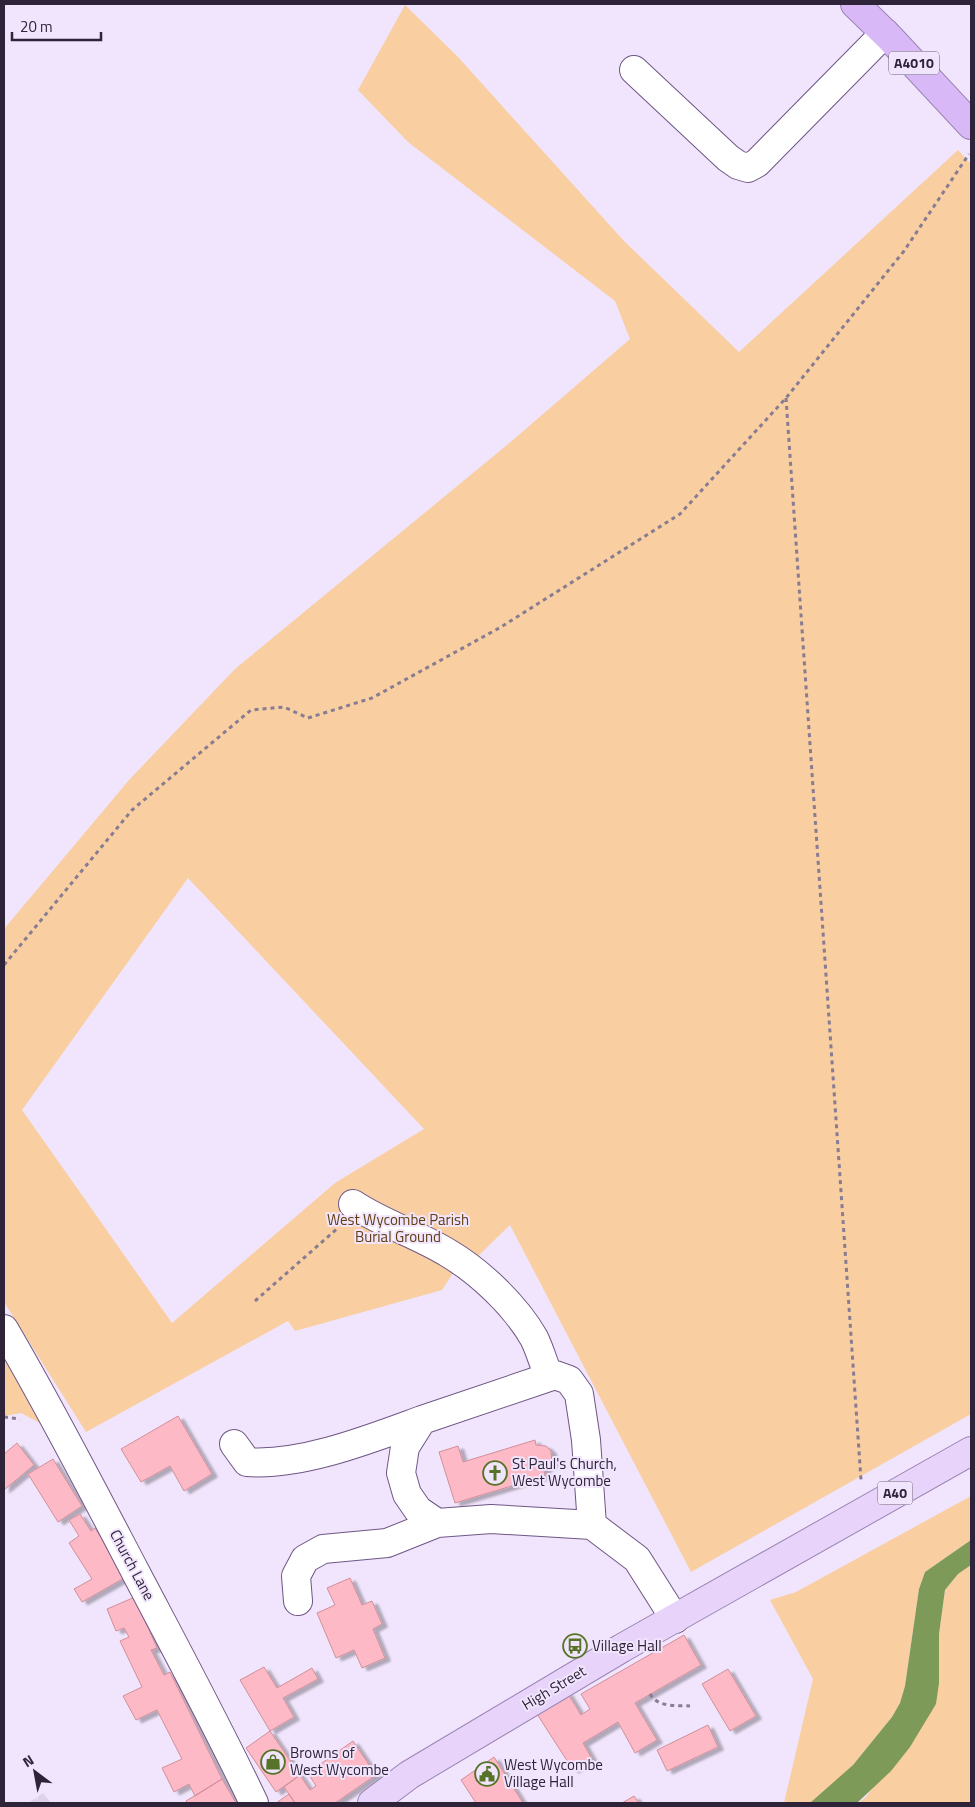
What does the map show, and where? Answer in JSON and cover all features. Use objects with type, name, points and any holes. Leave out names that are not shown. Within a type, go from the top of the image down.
[{"type":"highway","name":"A4010","points":[[855,4],[885,33],[971,125]]},
{"type":"main road","name":"A40","points":[[863,1511],[971,1451]]},
{"type":"main road","name":"High Street","points":[[372,1803],[409,1775],[674,1619],[863,1511]]},
{"type":"street","points":[[634,70],[728,158],[738,166],[748,168],[757,163],[885,33]]},
{"type":"street","points":[[356,1206],[372,1217],[449,1254],[479,1276],[509,1305],[534,1338],[549,1377]]},
{"type":"street","name":"Church Lane","points":[[4,1329],[33,1378],[112,1526],[229,1749],[254,1803]]},
{"type":"street","points":[[234,1444],[247,1462],[272,1464],[363,1442],[555,1375],[568,1380],[579,1394],[586,1440],[592,1525]]},
{"type":"street","points":[[422,1420],[405,1447],[401,1473],[406,1494],[418,1510],[437,1523]]},
{"type":"street","points":[[298,1601],[296,1576],[305,1559],[323,1549],[387,1542],[437,1523],[491,1519],[592,1525],[637,1559],[674,1619]]},
{"type":"path","points":[[4,965],[132,810],[251,710],[284,707],[308,718],[372,698],[501,627],[680,514],[786,398],[904,251],[970,153]]},
{"type":"path","points":[[786,398],[863,1511]]},
{"type":"path","points":[[255,1302],[356,1206]]},
{"type":"path","points":[[650,1694],[653,1699],[662,1704],[690,1706]]},
{"type":"shaded area","points":[[971,1540],[971,1565],[958,1574],[945,1590],[939,1634],[939,1683],[936,1704],[910,1747],[891,1771],[857,1803],[810,1803],[853,1765],[892,1717],[900,1703],[905,1686],[919,1589],[925,1572]]},
{"type":"shaded area","points":[[43,1793],[51,1803],[28,1803]]},
{"type":"green space","name":"West Wycombe Parish Burial Ground","points":[[405,5],[458,57],[624,241],[739,352],[958,150],[971,164],[971,1414],[691,1572],[510,1225],[472,1262],[455,1270],[442,1290],[295,1331],[288,1321],[86,1432],[4,1302],[4,929],[129,780],[235,669],[507,445],[630,339],[615,301],[408,142],[358,90]],"holes":[[[188,878],[424,1129],[335,1183],[172,1323],[22,1110]]]},
{"type":"green space","points":[[4,1340],[55,1431],[21,1413],[4,1416]]},
{"type":"green space","points":[[971,1496],[971,1540],[925,1572],[919,1589],[905,1686],[900,1703],[892,1717],[853,1765],[827,1790],[810,1803],[784,1803],[813,1679],[770,1600],[796,1592]]},
{"type":"green space","points":[[971,1565],[971,1803],[858,1803],[865,1798],[936,1704],[939,1634],[945,1590],[958,1574]]},
{"type":"building","points":[[178,1416],[212,1474],[184,1491],[170,1466],[141,1482],[121,1449]]},
{"type":"building","name":"St Paul's Church, West Wycombe","points":[[535,1440],[536,1445],[546,1446],[551,1451],[552,1464],[544,1470],[545,1476],[455,1503],[439,1452],[458,1446],[463,1462]]},
{"type":"building","points":[[17,1443],[34,1465],[4,1490],[4,1454]]},
{"type":"building","points":[[53,1459],[82,1506],[58,1522],[28,1474]]},
{"type":"building","points":[[80,1514],[91,1531],[95,1528],[126,1577],[82,1602],[74,1589],[92,1579],[69,1543],[79,1536],[69,1520]]},
{"type":"building","points":[[350,1578],[362,1605],[372,1601],[382,1624],[373,1629],[385,1658],[362,1668],[354,1650],[336,1658],[317,1613],[335,1605],[327,1588]]},
{"type":"building","points":[[135,1597],[157,1648],[151,1650],[164,1675],[170,1672],[222,1779],[195,1796],[189,1784],[174,1792],[162,1768],[182,1759],[157,1710],[136,1720],[123,1696],[142,1687],[120,1641],[129,1637],[124,1628],[116,1631],[107,1609]]},
{"type":"building","points":[[684,1635],[701,1665],[635,1703],[657,1740],[635,1753],[618,1722],[583,1743],[592,1759],[573,1770],[537,1714],[567,1692],[581,1715],[590,1709],[581,1694]]},
{"type":"building","points":[[264,1667],[277,1688],[312,1668],[318,1679],[283,1698],[294,1717],[270,1731],[240,1680]]},
{"type":"building","points":[[728,1669],[756,1716],[730,1731],[702,1684]]},
{"type":"building","points":[[708,1725],[718,1747],[667,1771],[657,1750]]},
{"type":"building","name":"Browns of West Wycombe","points":[[270,1731],[300,1775],[276,1792],[246,1748]]},
{"type":"building","points":[[353,1741],[376,1775],[335,1803],[295,1803],[284,1787],[300,1775],[310,1790],[316,1786],[308,1773]]},
{"type":"building","name":"West Wycombe Village Hall","points":[[494,1757],[523,1803],[476,1803],[461,1780]]},
{"type":"building","points":[[222,1779],[236,1803],[187,1803],[186,1801]]},
{"type":"building","points":[[289,1794],[295,1803],[276,1803]]},
{"type":"building","points":[[634,1796],[639,1803],[622,1803]]},
{"type":"place","name":"St Paul's Church, West Wycombe","points":[[495,1473]]},
{"type":"place","name":"Village Hall","points":[[575,1646]]},
{"type":"place","name":"Browns of West Wycombe","points":[[273,1762]]},
{"type":"place","name":"West Wycombe Village Hall","points":[[487,1774]]}]
